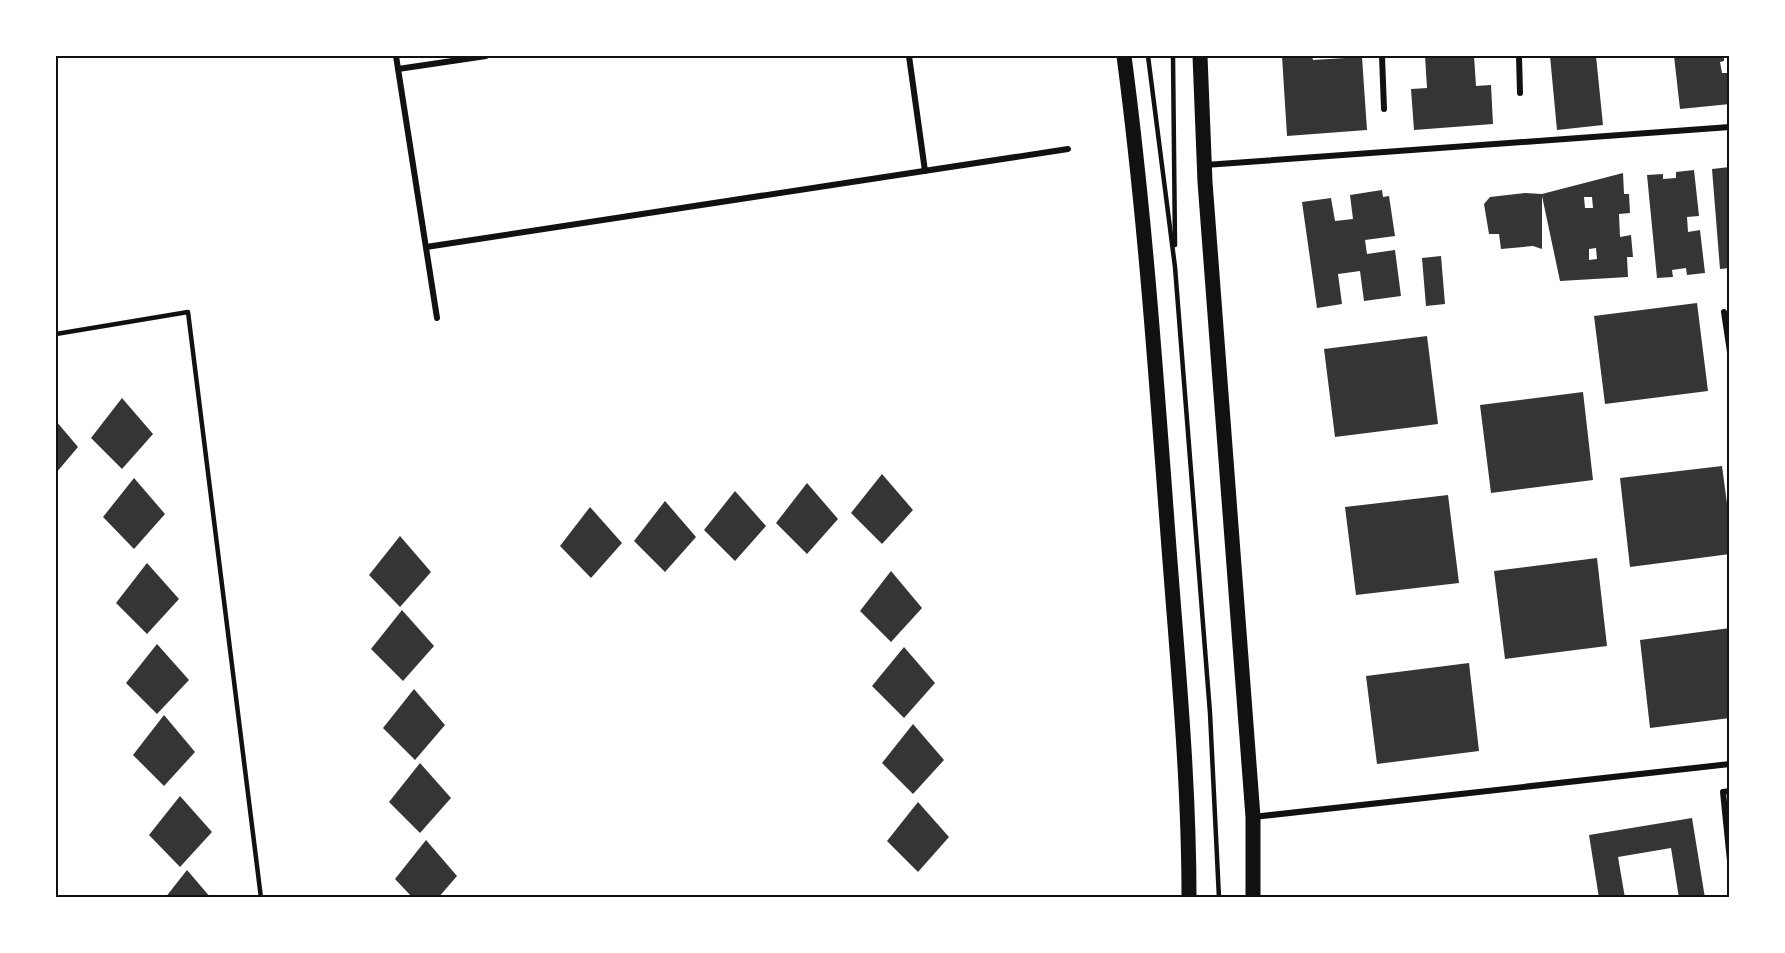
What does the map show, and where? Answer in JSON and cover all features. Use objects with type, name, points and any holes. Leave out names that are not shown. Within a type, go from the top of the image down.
[{"type":"main road","points":[[1124,56],[1142,189],[1189,820],[1189,897]]},
{"type":"main road","points":[[1200,56],[1204,165],[1253,817],[1253,897]]},
{"type":"street","points":[[396,56],[437,318]]},
{"type":"street","points":[[398,69],[486,56]]},
{"type":"street","points":[[909,56],[925,171]]},
{"type":"street","points":[[1382,56],[1384,109]]},
{"type":"street","points":[[1519,56],[1520,93]]},
{"type":"street","points":[[1204,165],[1730,126]]},
{"type":"street","points":[[426,247],[1068,149]]},
{"type":"street","points":[[1727,312],[1730,352]]},
{"type":"street","points":[[1253,817],[1730,764]]},
{"type":"street","points":[[1730,791],[1723,792],[1730,861]]},
{"type":"lane","points":[[1148,56],[1175,267],[1210,713],[1219,897]]},
{"type":"lane","points":[[1173,56],[1175,267]]},
{"type":"lane","points":[[56,334],[188,312],[261,897]]},
{"type":"building","points":[[1282,56],[1312,56],[1313,60],[1362,57],[1367,130],[1287,136]]},
{"type":"building","points":[[1425,56],[1474,56],[1476,86],[1491,85],[1493,124],[1414,130],[1411,89],[1427,88]]},
{"type":"building","points":[[1550,56],[1596,56],[1603,125],[1557,130]]},
{"type":"building","points":[[1674,56],[1724,56],[1724,61],[1720,62],[1722,73],[1730,73],[1730,104],[1680,109]]},
{"type":"building","points":[[1730,167],[1730,268],[1720,269],[1712,169]]},
{"type":"building","points":[[1694,170],[1699,216],[1687,217],[1688,232],[1700,230],[1705,273],[1687,275],[1686,268],[1672,270],[1673,277],[1657,278],[1647,175],[1663,174],[1663,179],[1676,178],[1676,172]]},
{"type":"building","points":[[1623,173],[1624,194],[1629,194],[1630,213],[1619,214],[1620,237],[1631,235],[1633,257],[1627,257],[1628,277],[1560,281],[1542,196],[1542,249],[1533,246],[1501,249],[1499,234],[1489,234],[1484,204],[1490,197],[1525,193],[1542,194]],"holes":[[[1584,197],[1592,197],[1593,208],[1585,208]],[[1596,248],[1597,259],[1589,260],[1589,249]]]},
{"type":"building","points":[[1382,190],[1383,197],[1389,196],[1395,236],[1365,240],[1367,254],[1395,250],[1401,296],[1364,301],[1360,271],[1338,274],[1342,304],[1317,308],[1302,202],[1331,198],[1335,221],[1353,219],[1350,195]]},
{"type":"building","points":[[1441,256],[1445,304],[1426,306],[1422,258]]},
{"type":"building","points":[[1697,303],[1708,391],[1605,404],[1594,316]]},
{"type":"building","points":[[1427,336],[1438,424],[1335,437],[1324,349]]},
{"type":"building","points":[[1583,392],[1593,480],[1491,493],[1480,405]]},
{"type":"building","points":[[122,398],[153,434],[122,469],[91,438]]},
{"type":"building","points":[[56,421],[78,447],[56,473]]},
{"type":"building","points":[[1722,466],[1730,526],[1730,554],[1630,567],[1620,478]]},
{"type":"building","points":[[882,474],[913,510],[882,544],[851,513]]},
{"type":"building","points":[[134,478],[165,514],[134,549],[103,517]]},
{"type":"building","points":[[807,483],[838,519],[807,554],[776,523]]},
{"type":"building","points":[[735,491],[766,526],[735,561],[704,530]]},
{"type":"building","points":[[1448,495],[1459,583],[1356,595],[1345,507]]},
{"type":"building","points":[[665,501],[696,537],[665,572],[634,541]]},
{"type":"building","points":[[590,507],[622,543],[591,578],[560,546]]},
{"type":"building","points":[[400,536],[431,572],[400,607],[369,575]]},
{"type":"building","points":[[1597,558],[1607,646],[1505,659],[1494,571]]},
{"type":"building","points":[[147,563],[179,599],[147,634],[116,603]]},
{"type":"building","points":[[891,571],[922,608],[891,642],[860,611]]},
{"type":"building","points":[[402,610],[434,646],[403,681],[371,649]]},
{"type":"building","points":[[1730,628],[1730,718],[1650,728],[1640,640]]},
{"type":"building","points":[[157,644],[189,680],[157,714],[126,683]]},
{"type":"building","points":[[904,647],[935,683],[904,718],[872,686]]},
{"type":"building","points":[[1469,663],[1479,751],[1377,764],[1366,676]]},
{"type":"building","points":[[414,689],[445,725],[415,760],[383,728]]},
{"type":"building","points":[[164,715],[195,752],[164,786],[133,755]]},
{"type":"building","points":[[913,724],[944,760],[913,794],[882,763]]},
{"type":"building","points":[[420,763],[451,798],[420,833],[389,802]]},
{"type":"building","points":[[180,796],[212,832],[180,867],[149,835]]},
{"type":"building","points":[[918,802],[949,837],[918,872],[887,841]]},
{"type":"building","points":[[1692,818],[1705,898],[1679,898],[1671,848],[1618,857],[1625,898],[1599,898],[1589,835]]},
{"type":"building","points":[[426,840],[457,876],[438,898],[413,898],[395,879]]},
{"type":"building","points":[[187,870],[211,898],[165,898]]}]
